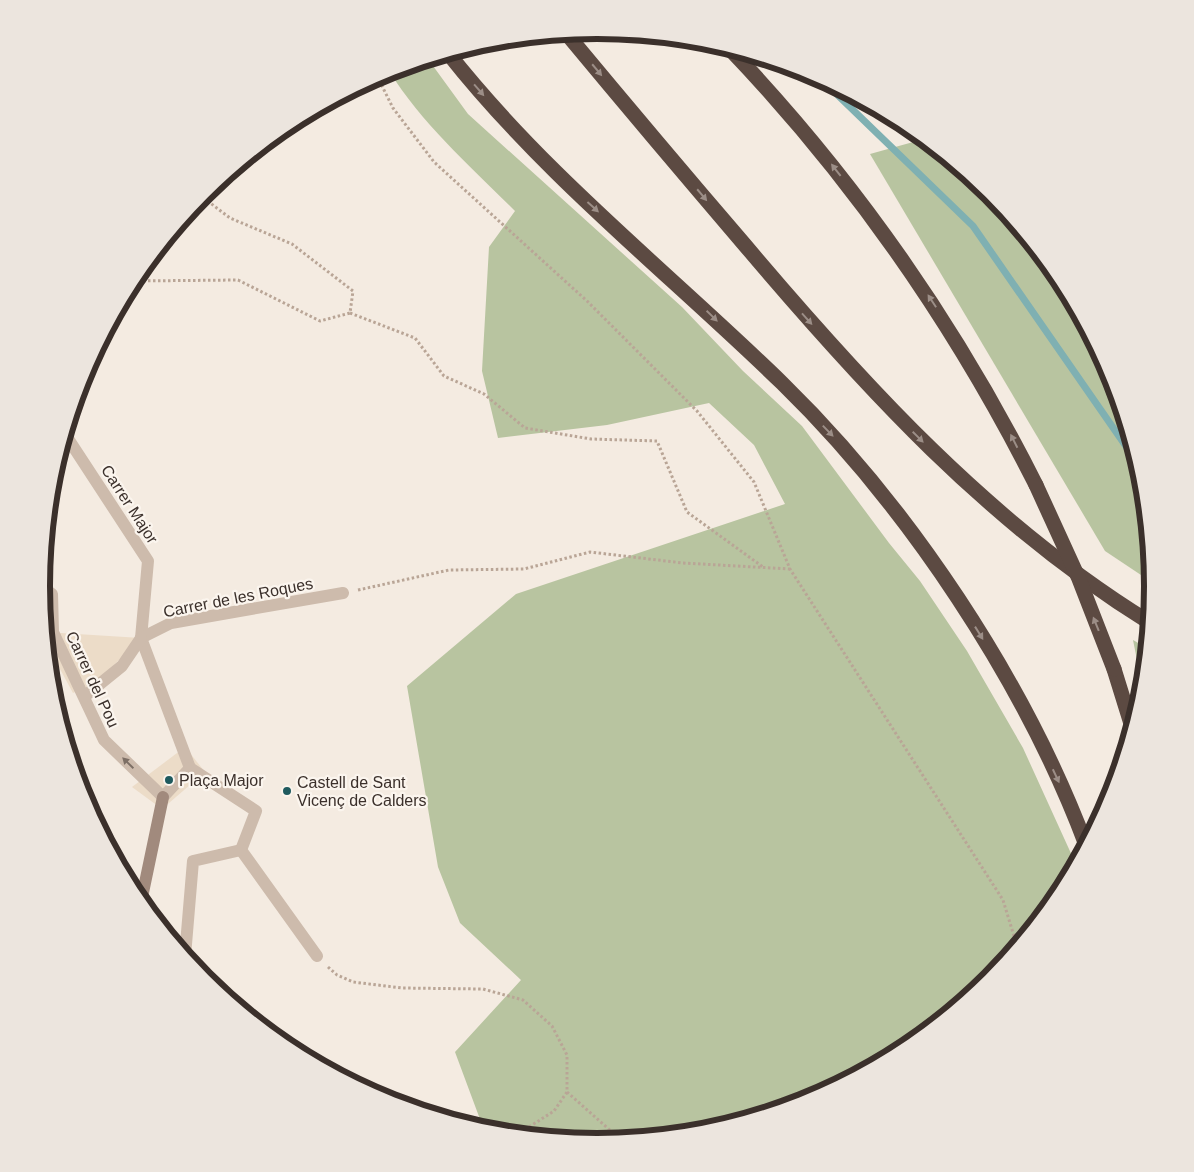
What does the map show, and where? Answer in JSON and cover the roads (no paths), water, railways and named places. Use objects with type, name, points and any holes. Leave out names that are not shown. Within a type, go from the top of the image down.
[{"type":"highway","points":[[572,40],[802,313],[900,419],[961,479],[1005,516],[1055,556],[1143,618]]},
{"type":"highway","points":[[737,56],[828,159],[900,254],[986,389],[1036,485],[1075,571],[1114,669],[1129,716]]},
{"type":"highway","points":[[452,58],[504,119],[571,187],[694,298],[784,385],[839,442],[885,499],[954,592],[997,661],[1039,739],[1083,838]]},
{"type":"street","name":"Carrer Major","points":[[69,440],[148,562],[141,638],[190,768]]},
{"type":"street","name":"Carrer del Pou","points":[[50,593],[52,594],[53,632],[85,696],[104,740],[163,797]]},
{"type":"street","name":"Carrer de les Roques","points":[[141,638],[171,624],[343,593]]},
{"type":"street","points":[[85,696],[122,666],[141,638]]},
{"type":"street","points":[[143,892],[163,797],[190,768],[256,811],[241,850]]},
{"type":"street","points":[[186,947],[193,861],[241,850]]},
{"type":"street","points":[[241,850],[317,956]]},
{"type":"waterway","points":[[836,94],[973,226],[1127,447]]},
{"type":"place","name":"Plaça Major","points":[[169,780]]},
{"type":"place","name":"Castell de Sant Vicenç de Calders","points":[[287,791]]}]
